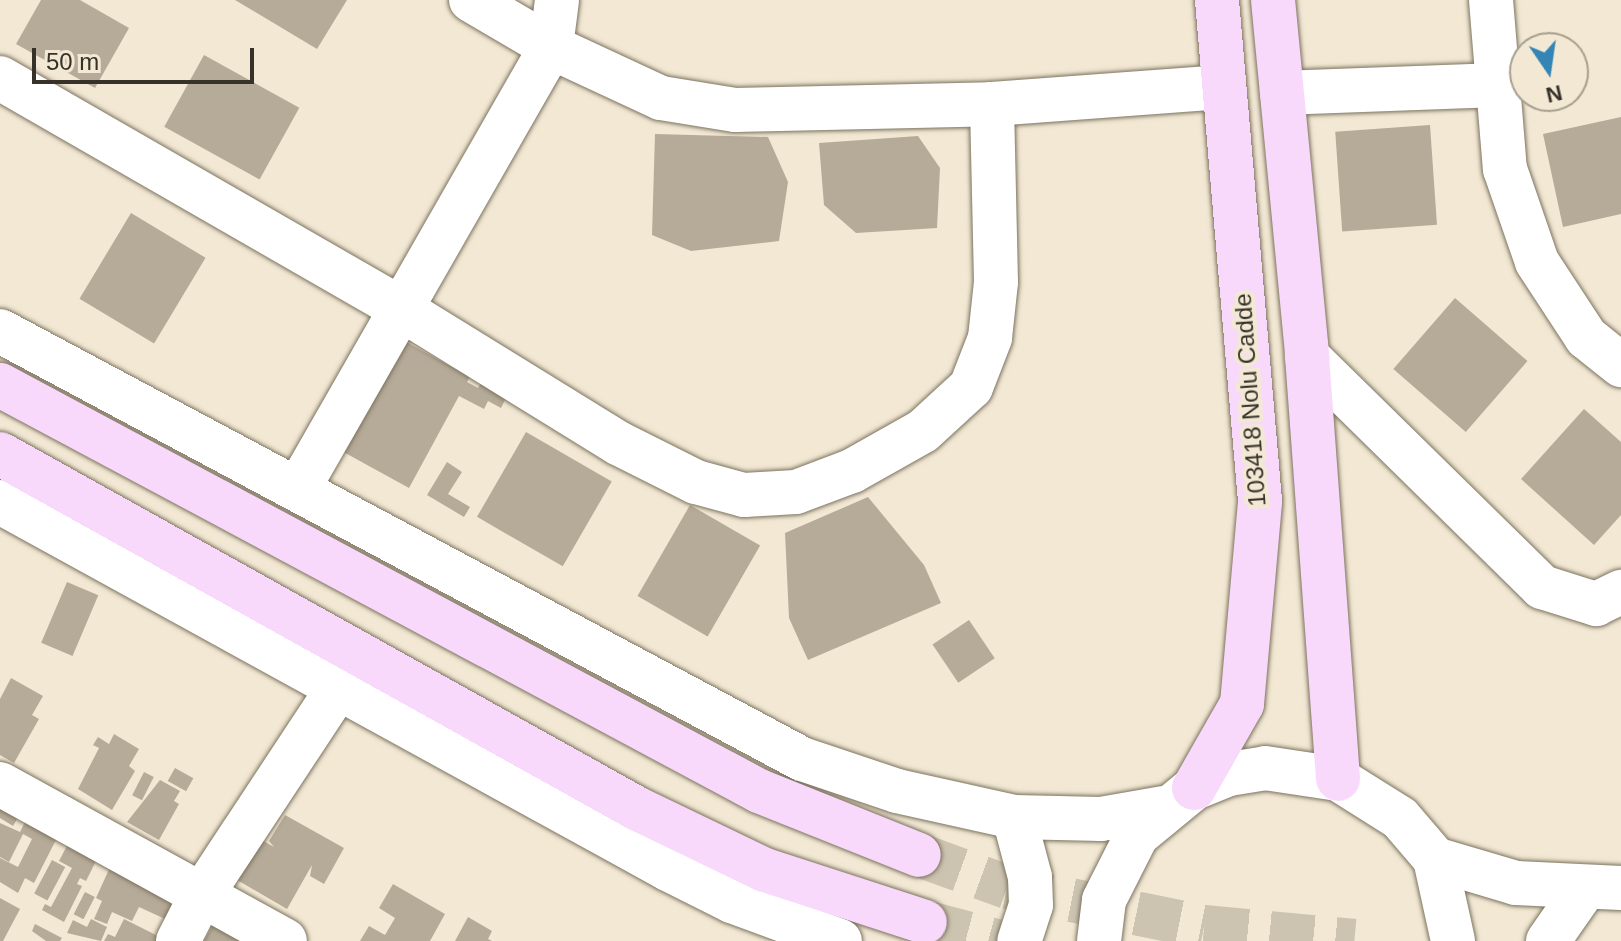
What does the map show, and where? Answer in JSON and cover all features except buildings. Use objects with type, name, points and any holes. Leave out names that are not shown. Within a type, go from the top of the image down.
[{"type":"main road","name":"103418 Nolu Cadde","points":[[1179,798],[1242,704],[1260,501],[1217,0]]},
{"type":"main road","points":[[1273,0],[1307,356],[1338,779]]},
{"type":"main road","points":[[0,385],[759,791],[919,855]]},
{"type":"main road","points":[[0,454],[636,808],[765,870],[925,922]]},
{"type":"street","points":[[471,0],[551,47],[661,98],[735,110],[992,104],[1223,87]]},
{"type":"street","points":[[298,489],[551,47],[557,0]]},
{"type":"street","points":[[1491,0],[1505,169],[1537,262],[1586,337],[1621,365]]},
{"type":"street","points":[[0,78],[401,309],[618,443],[696,482],[744,495],[796,492],[852,471],[923,431],[971,387],[990,338],[996,282],[992,104]]},
{"type":"street","points":[[1282,93],[1497,85]]},
{"type":"street","points":[[0,331],[802,759],[897,791],[1014,817],[1101,819],[1179,798],[1229,774],[1265,768],[1338,779],[1400,818],[1435,859],[1453,941]]},
{"type":"street","points":[[1307,356],[1542,587],[1596,604],[1621,592]]},
{"type":"street","points":[[0,502],[668,869],[732,901],[840,941]]},
{"type":"street","points":[[178,941],[201,896],[339,687]]},
{"type":"street","points":[[0,784],[285,941]]},
{"type":"street","points":[[1099,941],[1104,900],[1117,866],[1137,835],[1179,798]]},
{"type":"street","points":[[1014,817],[1030,877],[1031,905],[1019,941]]},
{"type":"street","points":[[1435,859],[1516,883],[1603,888]]},
{"type":"street","points":[[1548,941],[1603,888]]},
{"type":"tunnel","points":[[919,855],[1007,887],[1204,927],[1354,941]]},
{"type":"tunnel","points":[[925,922],[997,941]]}]
